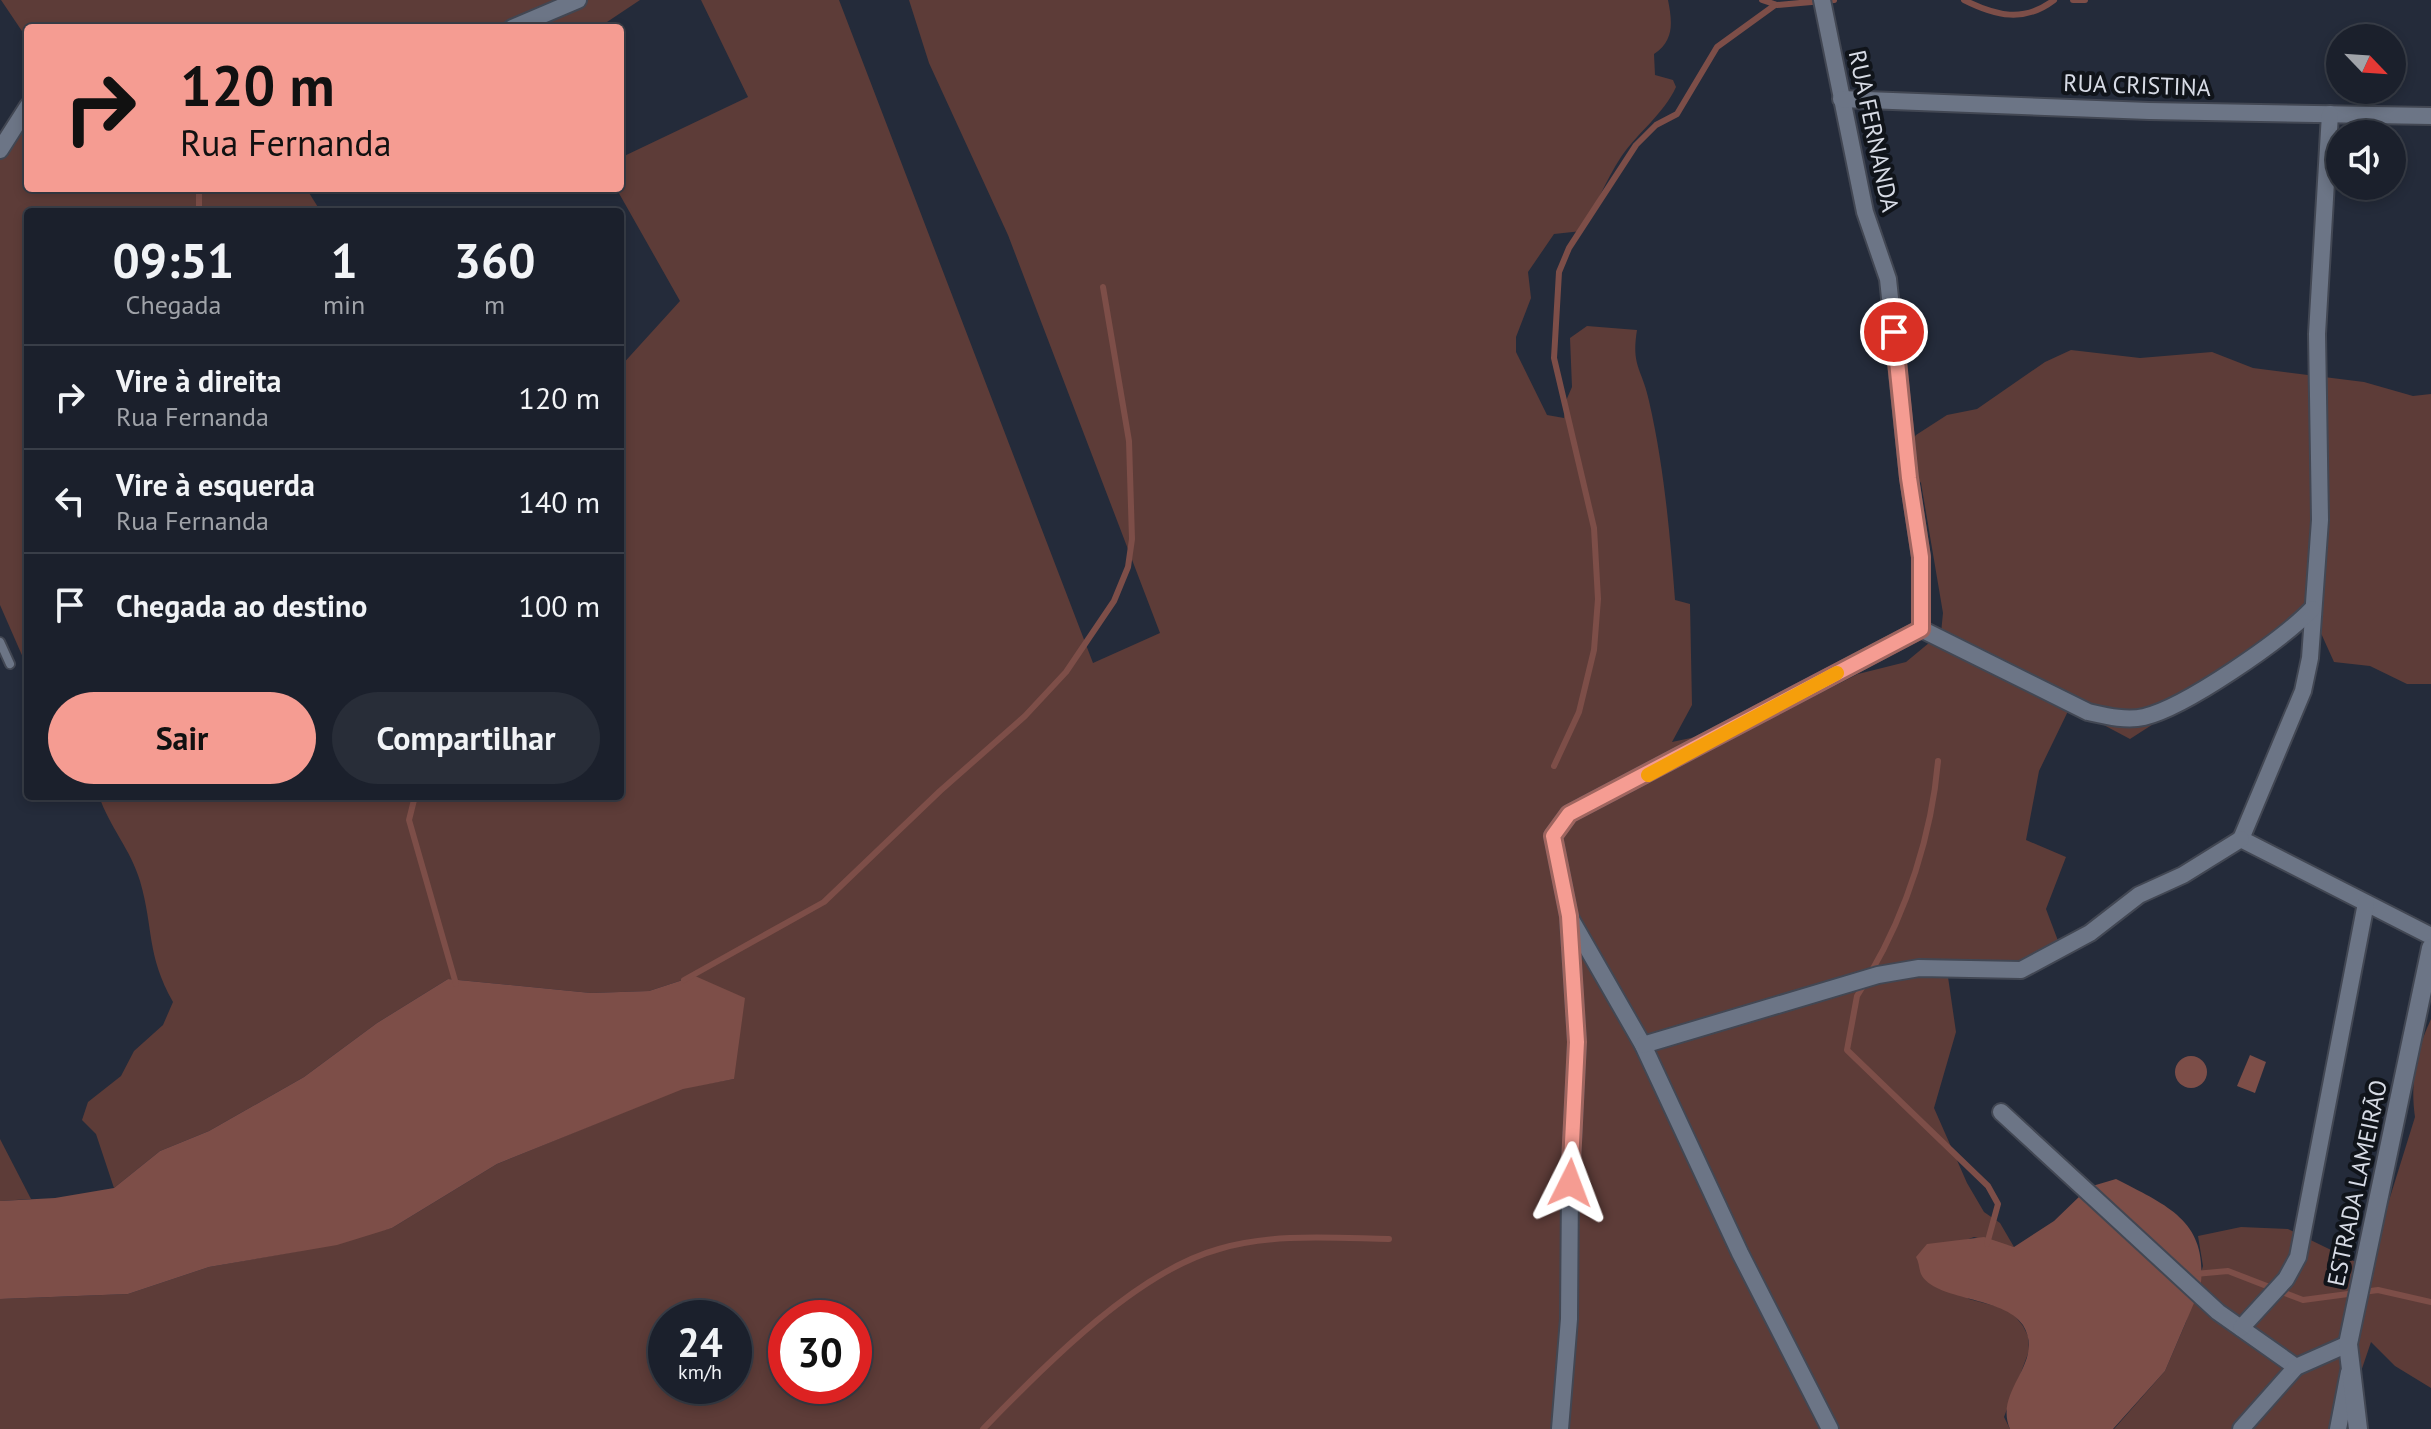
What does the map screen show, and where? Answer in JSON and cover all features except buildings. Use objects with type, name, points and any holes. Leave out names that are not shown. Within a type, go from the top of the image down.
[{"type":"street","points":[[521,24],[578,0]]},
{"type":"street","name":"RUA FERNANDA","points":[[1822,0],[1865,212],[1882,257],[1890,291],[1909,478],[1921,557],[1921,629]]},
{"type":"street","name":"RUA CRISTINA","points":[[1841,99],[2149,111],[2431,116]]},
{"type":"street","points":[[0,150],[24,112]]},
{"type":"street","points":[[1643,1045],[1878,975],[1919,968],[2021,970],[2090,933],[2139,895],[2183,875],[2241,839],[2303,691],[2310,658],[2320,520],[2317,334],[2330,114]]},
{"type":"street","points":[[1560,1429],[1569,1319],[1570,1183],[1577,1042],[1569,916],[1553,836],[1569,814],[1921,629],[2088,712],[2118,718],[2144,717],[2236,667],[2292,630],[2312,609]]},
{"type":"street","points":[[2241,839],[2431,936]]},
{"type":"street","points":[[2241,1328],[2286,1279],[2298,1257],[2366,903]]},
{"type":"street","points":[[1569,916],[1643,1045],[1740,1253],[1830,1429]]},
{"type":"street","name":"ESTRADA LAMEIRÃO","points":[[2358,1429],[2348,1344],[2431,948]]},
{"type":"street","points":[[2001,1112],[2218,1312],[2296,1367]]},
{"type":"street","points":[[2241,1429],[2296,1367],[2348,1344]]},
{"type":"street","points":[[2338,1429],[2350,1363]]},
{"type":"lane","points":[[0,642],[10,664]]},
{"type":"shaded area","points":[[1,0],[640,0],[604,24],[24,24],[24,34]]},
{"type":"shaded area","points":[[701,0],[839,0],[1093,663],[1160,633],[1008,235],[929,63],[909,0],[1668,0],[1669,36],[1654,54],[1655,75],[1673,80],[1676,87],[1621,157],[1582,231],[1554,234],[1528,272],[1531,298],[1516,337],[1516,352],[1547,415],[1564,418],[1565,403],[1572,387],[1570,338],[1587,326],[1637,330],[1636,360],[1649,401],[1662,475],[1675,600],[1690,604],[1692,705],[1672,742],[1719,732],[1795,696],[1826,690],[1858,674],[1906,662],[1941,633],[1943,613],[1921,483],[1907,462],[1907,448],[1916,435],[1947,415],[1977,409],[2045,362],[2071,350],[2140,358],[2212,352],[2253,368],[2364,382],[2413,396],[2431,394],[2431,684],[2407,684],[2370,666],[2334,662],[2315,620],[2130,739],[2070,707],[2039,771],[2026,840],[2066,857],[2046,909],[2063,954],[2017,974],[1951,960],[1948,977],[1956,1032],[1934,1108],[1967,1183],[1984,1212],[2000,1223],[2014,1247],[1974,1237],[1917,1257],[1921,1266],[1969,1299],[2010,1310],[2023,1326],[2028,1336],[2029,1351],[2004,1417],[2010,1429],[0,1429],[0,1299],[128,1294],[209,1267],[299,1251],[392,1228],[497,1164],[683,1088],[734,1079],[695,976],[649,991],[591,993],[448,979],[377,1023],[304,1077],[209,1131],[160,1151],[114,1188],[96,1134],[82,1120],[88,1102],[121,1076],[134,1051],[163,1025],[173,1002],[158,970],[140,881],[101,800],[624,800],[624,363],[680,301],[618,192],[624,192],[624,156],[748,97]]},
{"type":"shaded area","points":[[24,119],[24,192],[308,192],[318,208],[24,208],[24,660],[0,605],[0,153]]},
{"type":"shaded area","points":[[695,976],[745,998],[734,1079],[683,1089],[497,1164],[392,1228],[337,1245],[209,1267],[128,1294],[0,1299],[0,1201],[55,1198],[114,1188],[160,1151],[209,1131],[304,1077],[377,1023],[448,979],[591,993],[649,991]]},
{"type":"shaded area","points":[[2431,1019],[2431,1388],[2395,1366],[2371,1342],[2351,1401],[2357,1429],[2114,1429],[2165,1371],[2186,1322],[2203,1266],[2198,1236],[2241,1227],[2288,1229],[2368,1268],[2415,1117],[2413,1091],[2416,1067]]},
{"type":"shaded area","points":[[2250,1055],[2266,1062],[2255,1093],[2237,1086]]},
{"type":"shaded area","points":[[2191,1056],[2202,1061],[2207,1072],[2202,1083],[2191,1088],[2180,1083],[2175,1072],[2180,1061]]},
{"type":"shaded area","points":[[0,1139],[31,1199],[0,1201]]},
{"type":"shaded area","points":[[2116,1179],[2169,1209],[2192,1233],[2199,1248],[2200,1291],[2089,1187]]},
{"type":"shaded area","points":[[2082,1194],[2197,1296],[2165,1371],[2113,1429],[2010,1429],[2008,1402],[2028,1352],[2023,1325],[2001,1309],[1928,1283],[1921,1274],[1916,1257],[1927,1244],[1984,1237],[2014,1247],[2054,1221]]},
{"type":"waterway","points":[[1762,0],[1777,5],[1834,0]]},
{"type":"waterway","points":[[1964,0],[2010,15],[2032,12],[2054,0]]},
{"type":"waterway","points":[[2073,0],[2085,0]]},
{"type":"waterway","points":[[1554,766],[1579,712],[1594,650],[1598,599],[1594,528],[1554,358],[1559,272],[1569,248],[1636,145],[1656,125],[1677,114],[1717,47],[1775,5]]},
{"type":"waterway","points":[[199,192],[199,208]]},
{"type":"waterway","points":[[684,980],[824,902],[940,791],[1025,716],[1066,672],[1114,601],[1128,567],[1132,539],[1129,441],[1103,287]]},
{"type":"waterway","points":[[1870,974],[1895,924],[1916,871],[1930,816],[1938,761]]},
{"type":"waterway","points":[[414,800],[409,820],[456,984]]},
{"type":"waterway","points":[[1865,983],[1857,996],[1847,1050],[1988,1186],[1998,1204],[1987,1244]]},
{"type":"waterway","points":[[983,1429],[1092,1324],[1155,1278],[1187,1261],[1219,1249],[1260,1241],[1389,1239]]},
{"type":"waterway","points":[[2195,1274],[2228,1271],[2303,1300],[2378,1290],[2431,1302]]},
{"type":"slow traffic","points":[[1648,775],[1837,673]]},
{"type":"route","points":[[1570,1183],[1577,1042],[1569,916],[1553,836],[1562,819],[1569,814],[1644,778],[1921,629],[1921,557],[1909,478],[1894,332]]}]
